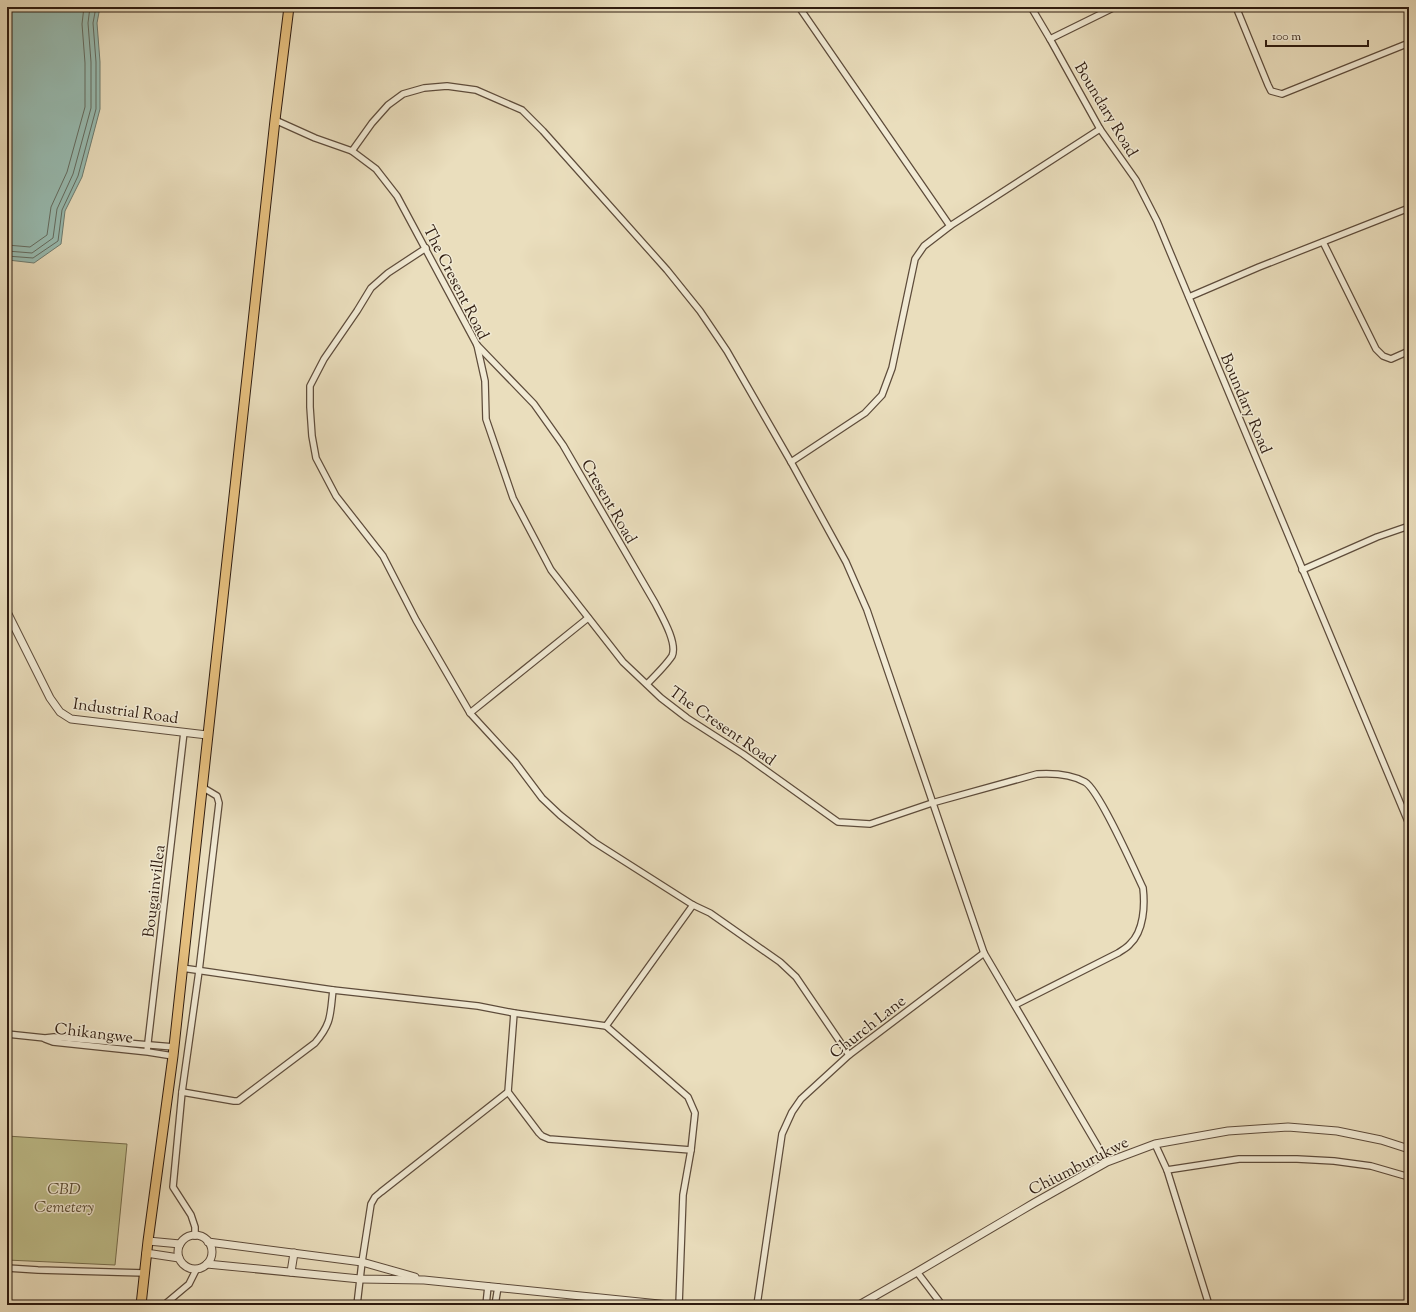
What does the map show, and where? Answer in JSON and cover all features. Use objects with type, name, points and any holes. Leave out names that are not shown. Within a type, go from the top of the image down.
[{"type":"highway","points":[[141,1305],[146,1253],[173,1051],[275,120],[289,7]]},
{"type":"street","points":[[799,7],[950,226]]},
{"type":"street","name":"Boundary Road","points":[[1031,7],[1050,38],[1100,129],[1136,180],[1157,220],[1409,824]]},
{"type":"street","points":[[1050,38],[1115,7]]},
{"type":"street","points":[[1236,7],[1268,85],[1272,91],[1282,94],[1409,43]]},
{"type":"street","points":[[352,151],[372,123],[388,105],[403,94],[424,88],[447,86],[476,90],[522,110],[543,131],[667,270],[700,311],[791,462],[846,562],[867,610],[984,952],[1107,1162]]},
{"type":"street","name":"The Cresent Road","points":[[275,120],[315,138],[352,151],[376,169],[397,196],[477,345],[485,382],[486,419],[513,498],[551,570],[623,662],[661,698],[687,718],[744,754],[838,822],[870,824],[932,803],[1037,774],[1073,777],[1086,782],[1093,790],[1111,822],[1143,888],[1144,897],[1139,931],[1131,944],[1118,953],[1015,1006]]},
{"type":"street","points":[[791,462],[865,413],[882,395],[892,368],[914,259],[924,246],[950,226],[1100,129]]},
{"type":"street","points":[[1189,297],[1259,267],[1409,208]]},
{"type":"street","points":[[1323,242],[1376,349],[1383,356],[1391,359],[1409,352]]},
{"type":"street","points":[[426,248],[388,272],[371,288],[324,359],[310,386],[312,436],[316,458],[336,496],[383,556],[416,620],[470,713],[515,762],[542,798],[560,815],[594,842],[693,905],[710,913],[785,967],[804,988],[849,1055]]},
{"type":"street","name":"Cresent Road","points":[[477,345],[534,404],[564,445],[655,603],[673,644],[672,655],[647,684]]},
{"type":"street","points":[[1302,570],[1377,537],[1409,526]]},
{"type":"street","name":"Industrial Road","points":[[7,612],[50,698],[60,712],[70,719],[207,735]]},
{"type":"street","points":[[470,713],[588,618]]},
{"type":"street","name":"Bougainvillea","points":[[147,1048],[184,732]]},
{"type":"street","points":[[195,1236],[195,1227],[191,1215],[173,1187],[182,1092],[199,971],[219,803],[217,796],[202,787]]},
{"type":"street","points":[[606,1026],[693,905]]},
{"type":"street","name":"Church Lane","points":[[757,1305],[782,1134],[792,1112],[801,1099],[849,1055],[984,952]]},
{"type":"street","points":[[182,968],[333,990],[478,1006],[514,1013],[606,1026],[688,1097],[695,1113],[691,1150],[683,1195],[679,1305]]},
{"type":"street","points":[[182,1092],[238,1101],[315,1042],[324,1031],[330,1018],[333,990]]},
{"type":"street","points":[[514,1013],[508,1092],[538,1133],[549,1139],[691,1150]]},
{"type":"street","name":"Chikangwe","points":[[7,1034],[45,1038],[53,1042],[173,1051]]},
{"type":"street","name":"Chikangwe","points":[[147,1048],[173,1051]]},
{"type":"street","points":[[357,1305],[371,1204],[375,1197],[508,1092]]},
{"type":"street","name":"Chiumburukwe","points":[[859,1305],[1107,1162],[1155,1144],[1228,1131],[1288,1127],[1337,1131],[1381,1140],[1409,1149]]},
{"type":"street","points":[[1155,1144],[1167,1170],[1209,1305]]},
{"type":"street","points":[[1167,1170],[1239,1159],[1297,1159],[1334,1161],[1371,1166],[1409,1178]]},
{"type":"street","points":[[195,1236],[202,1237],[208,1242],[212,1250],[211,1257],[207,1264],[196,1270],[185,1266],[179,1258],[178,1251],[180,1244],[185,1239],[195,1236]]},
{"type":"street","points":[[148,1241],[180,1244]]},
{"type":"street","points":[[208,1242],[362,1262],[424,1280]]},
{"type":"street","points":[[146,1253],[179,1258]]},
{"type":"street","points":[[291,1272],[294,1253]]},
{"type":"street","points":[[207,1264],[360,1279],[424,1280],[669,1305]]},
{"type":"street","points":[[7,1268],[145,1273]]},
{"type":"street","points":[[164,1305],[189,1284],[196,1270]]},
{"type":"street","points":[[917,1272],[942,1305]]},
{"type":"street","points":[[486,1305],[488,1286]]},
{"type":"street","points":[[495,1305],[498,1287]]},
{"type":"green space","name":"CBD Cemetery","points":[[7,1136],[127,1144],[115,1265],[7,1260]]},
{"type":"water","points":[[7,7],[100,7],[97,23],[100,62],[100,109],[82,177],[65,211],[61,244],[34,263],[8,260],[7,258]]}]
